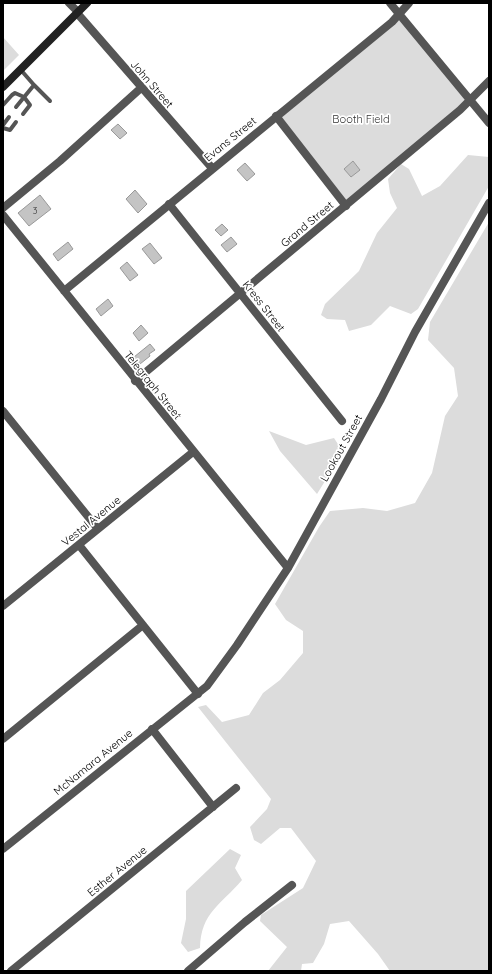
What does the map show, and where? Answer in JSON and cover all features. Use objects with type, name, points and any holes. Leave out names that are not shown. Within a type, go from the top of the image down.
[{"type":"main road","points":[[3,87],[19,69],[87,3]]},
{"type":"street","name":"John Street","points":[[69,3],[141,88],[212,168]]},
{"type":"street","points":[[390,3],[489,122]]},
{"type":"street","name":"Evans Street","points":[[64,291],[400,14],[409,3]]},
{"type":"street","name":"Grand Street","points":[[135,381],[346,206],[471,99],[489,81]]},
{"type":"street","points":[[3,208],[60,161],[141,88]]},
{"type":"street","points":[[276,116],[346,206]]},
{"type":"street","name":"Lookout Street","points":[[198,694],[207,686],[237,645],[288,568],[381,399],[415,332],[489,203]]},
{"type":"street","name":"Kress Street","points":[[169,204],[342,421]]},
{"type":"street","name":"Telegraph Street","points":[[3,215],[135,381],[288,568]]},
{"type":"street","points":[[3,412],[98,529]]},
{"type":"street","name":"Vestal Avenue","points":[[3,606],[193,452]]},
{"type":"street","points":[[79,545],[198,694]]},
{"type":"street","points":[[3,738],[143,625]]},
{"type":"street","name":"McNamara Avenue","points":[[3,849],[152,729],[198,694]]},
{"type":"street","points":[[152,729],[213,807]]},
{"type":"street","name":"Esther Avenue","points":[[11,971],[236,788]]},
{"type":"street","points":[[188,971],[292,885]]},
{"type":"lane","points":[[19,69],[50,101]]},
{"type":"lane","points":[[16,107],[34,85]]},
{"type":"lane","points":[[3,105],[15,93],[24,97],[30,104],[23,114]]},
{"type":"lane","points":[[9,117],[3,126],[10,130],[16,122]]},
{"type":"green space","name":"Booth Field","points":[[400,19],[467,100],[347,201],[280,116]]},
{"type":"green space","points":[[3,37],[19,55],[3,71]]},
{"type":"green space","points":[[468,155],[489,157],[489,186],[418,309],[411,314],[390,306],[371,325],[349,331],[345,320],[327,319],[321,315],[325,304],[359,271],[377,233],[397,208],[390,193],[388,179],[401,164],[409,169],[422,196],[440,186]]},
{"type":"green space","points":[[489,222],[489,971],[390,971],[378,954],[349,921],[330,924],[324,944],[313,963],[302,964],[301,971],[268,971],[287,947],[260,921],[261,915],[303,888],[316,861],[291,828],[280,828],[261,844],[254,840],[250,827],[267,809],[271,799],[198,707],[206,705],[222,722],[249,715],[263,693],[280,680],[303,653],[303,631],[286,620],[275,604],[319,527],[330,511],[363,508],[387,511],[415,503],[432,473],[445,416],[458,396],[454,368],[428,340],[430,322]]},
{"type":"green space","points":[[269,431],[306,445],[334,438],[343,452],[317,494],[280,451]]},
{"type":"green space","points":[[230,849],[241,855],[235,868],[242,880],[208,917],[201,936],[200,948],[188,952],[181,943],[186,919],[186,891]]},
{"type":"building","points":[[118,124],[127,133],[120,139],[111,130]]},
{"type":"building","points":[[353,161],[360,170],[351,177],[344,169]]},
{"type":"building","points":[[245,163],[255,174],[247,181],[237,170]]},
{"type":"building","points":[[135,190],[147,204],[138,213],[126,199]]},
{"type":"building","points":[[40,195],[51,209],[29,226],[18,213]]},
{"type":"building","points":[[222,224],[228,230],[221,236],[215,230]]},
{"type":"building","points":[[231,237],[237,244],[227,252],[221,245]]},
{"type":"building","points":[[68,242],[73,249],[58,261],[53,254]]},
{"type":"building","points":[[150,243],[162,258],[154,264],[142,249]]},
{"type":"building","points":[[127,262],[138,275],[130,281],[120,268]]},
{"type":"building","points":[[108,299],[113,306],[101,316],[96,309]]},
{"type":"building","points":[[141,325],[148,333],[139,341],[133,333]]},
{"type":"building","points":[[150,344],[155,350],[140,364],[134,357]]}]
